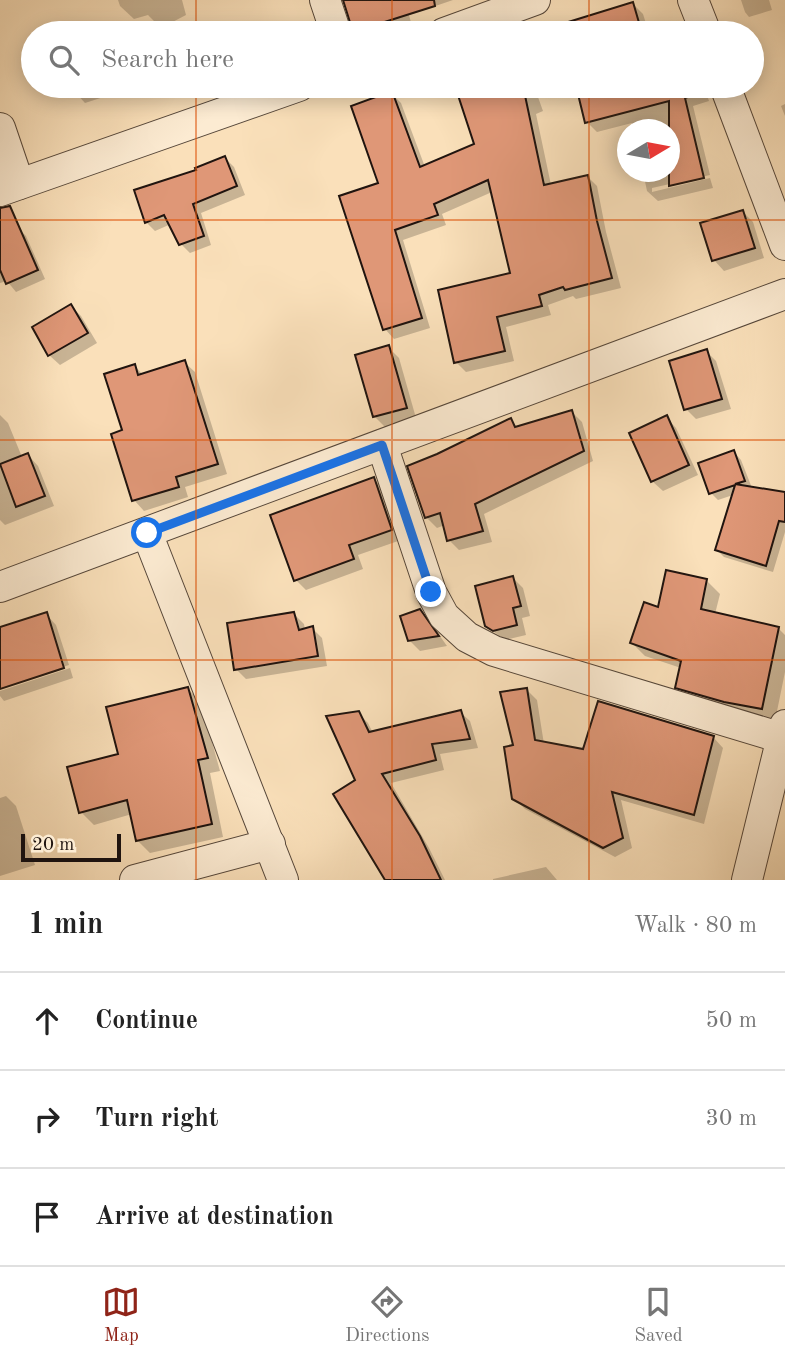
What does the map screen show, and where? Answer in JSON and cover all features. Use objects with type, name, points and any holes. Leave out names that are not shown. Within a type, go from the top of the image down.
[{"type":"street","points":[[325,0],[333,21]]},
{"type":"street","points":[[477,21],[536,0]]},
{"type":"street","points":[[693,0],[701,21]]},
{"type":"street","points":[[0,128],[9,188],[265,98]]},
{"type":"street","points":[[730,98],[785,245]]},
{"type":"street","points":[[0,587],[785,294]]},
{"type":"street","points":[[382,445],[431,592],[444,616],[467,637],[494,651],[783,731],[747,880]]},
{"type":"street","points":[[147,533],[283,880]]},
{"type":"street","points":[[135,880],[270,844]]},
{"type":"building","points":[[343,0],[434,0],[435,6],[388,21],[350,21]]},
{"type":"building","points":[[633,2],[639,21],[571,21]]},
{"type":"building","points":[[373,98],[395,98],[420,167],[474,144],[459,98],[526,98],[544,185],[588,175],[612,278],[565,290],[563,287],[539,295],[542,306],[497,317],[505,351],[454,363],[438,290],[510,273],[488,180],[434,204],[438,215],[395,230],[422,318],[383,330],[339,196],[378,183],[351,106]]},
{"type":"building","points":[[579,98],[685,98],[704,178],[669,186],[669,182],[680,182],[680,119],[669,119],[669,101],[585,123]]},
{"type":"building","points":[[225,156],[237,186],[193,204],[204,236],[179,245],[164,215],[145,223],[134,190],[196,170],[195,168]]},
{"type":"building","points":[[10,206],[38,270],[6,284],[0,270],[0,208]]},
{"type":"building","points":[[743,210],[755,248],[712,261],[700,223]]},
{"type":"building","points":[[71,304],[88,333],[48,356],[32,327]]},
{"type":"building","points":[[389,345],[407,408],[373,417],[355,355]]},
{"type":"building","points":[[707,349],[722,399],[684,410],[669,361]]},
{"type":"building","points":[[185,360],[218,464],[176,477],[179,487],[132,501],[111,434],[122,430],[104,374],[135,364],[138,375]]},
{"type":"building","points":[[572,410],[584,451],[475,504],[483,531],[447,541],[440,513],[425,518],[407,466],[511,418],[515,427]]},
{"type":"building","points":[[667,415],[689,465],[651,482],[629,433]]},
{"type":"building","points":[[734,450],[745,481],[735,484],[785,492],[785,522],[779,521],[766,566],[715,550],[735,485],[709,494],[698,463]]},
{"type":"building","points":[[28,453],[45,496],[16,507],[0,464]]},
{"type":"building","points":[[374,477],[392,530],[349,545],[354,559],[294,581],[270,515]]},
{"type":"building","points":[[666,570],[707,579],[701,609],[779,627],[762,709],[724,702],[675,688],[681,661],[630,643],[644,602],[658,607]]},
{"type":"building","points":[[513,576],[521,606],[513,608],[517,625],[493,631],[485,626],[475,586]]},
{"type":"building","points":[[420,609],[439,636],[408,641],[400,616]]},
{"type":"building","points":[[47,612],[64,668],[0,689],[0,627]]},
{"type":"building","points":[[294,612],[299,630],[313,626],[318,656],[234,670],[227,623]]},
{"type":"building","points":[[188,687],[208,758],[198,760],[212,824],[136,841],[127,800],[79,813],[67,767],[118,754],[106,707]]},
{"type":"building","points":[[527,688],[535,740],[583,749],[598,701],[714,736],[694,815],[612,792],[623,838],[603,848],[512,799],[504,747],[513,745],[500,692]]},
{"type":"building","points":[[461,710],[470,739],[432,744],[436,760],[382,774],[420,836],[441,880],[385,880],[333,794],[355,780],[326,716],[359,711],[369,732]]},
{"type":"route","points":[[147,533],[382,445],[431,592]]}]
